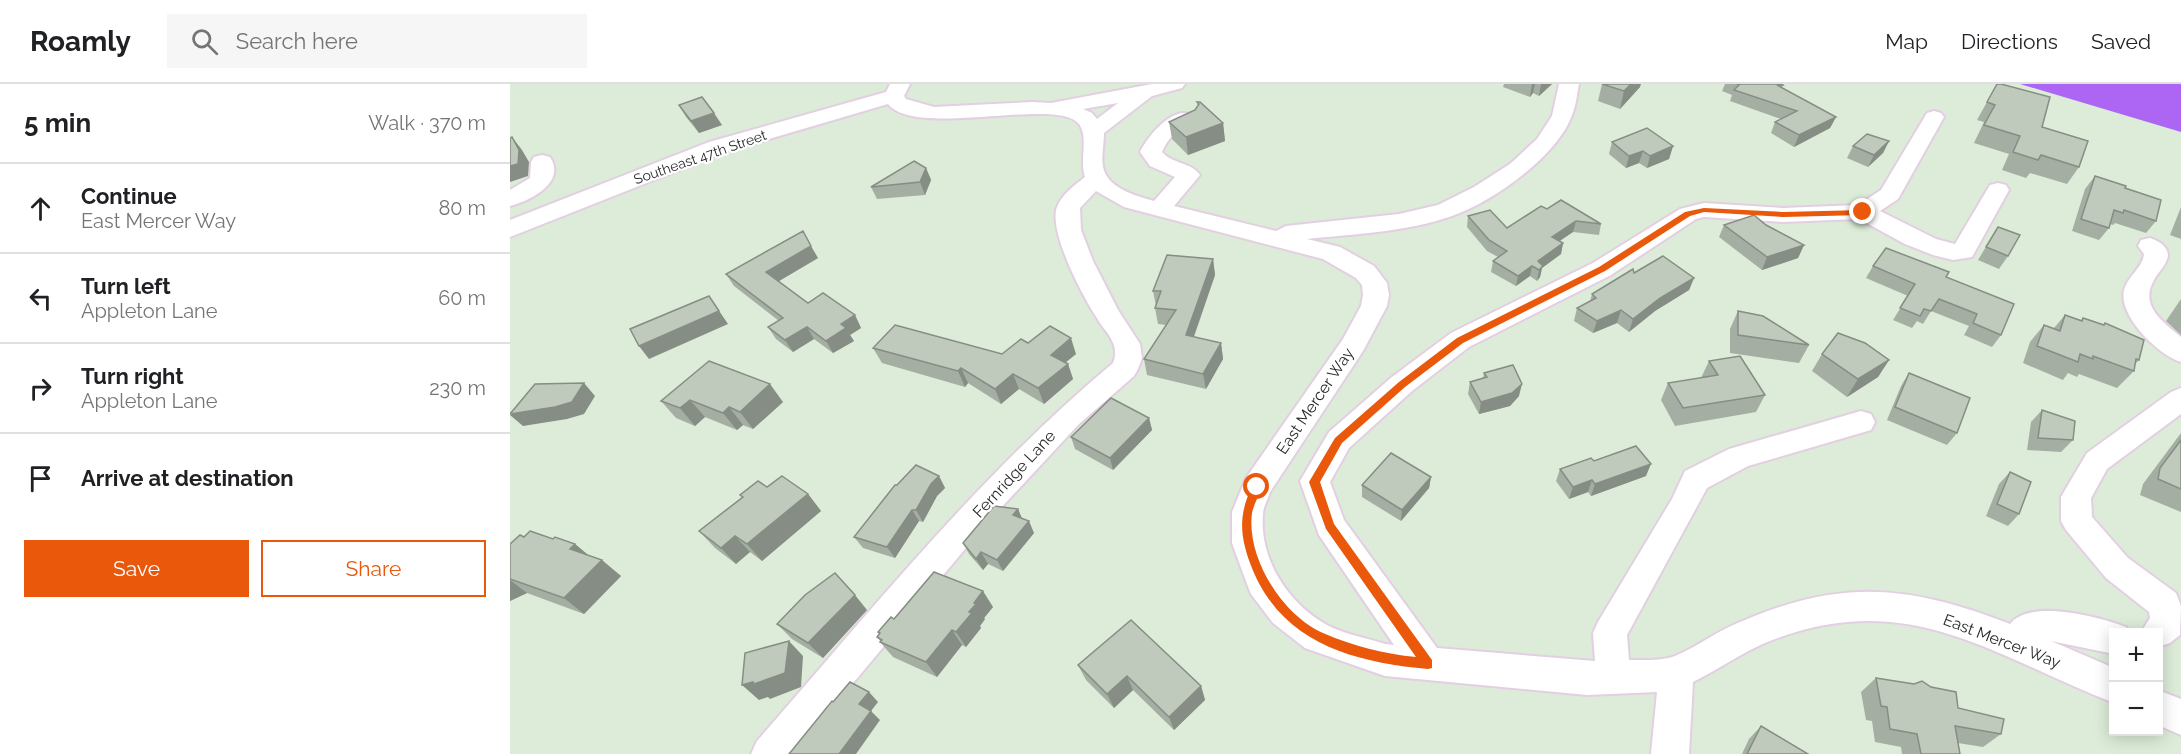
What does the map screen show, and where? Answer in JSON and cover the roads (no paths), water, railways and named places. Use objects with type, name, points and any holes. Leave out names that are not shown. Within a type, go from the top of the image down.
[{"type":"street","points":[[897,90],[897,103],[908,108],[934,113],[1049,109],[1145,92],[1175,84]]},
{"type":"street","points":[[1266,236],[1399,221],[1445,211],[1482,192],[1518,169],[1545,143],[1562,116],[1569,84]]},
{"type":"street","name":"Southeast 47th Street","points":[[510,230],[717,147],[897,90]]},
{"type":"street","points":[[1094,131],[1145,92]]},
{"type":"street","points":[[1049,109],[1067,111],[1085,117],[1094,131],[1092,168],[1097,179]]},
{"type":"street","points":[[1863,212],[1890,194],[1934,117]]},
{"type":"street","points":[[1159,209],[1189,176],[1158,161],[1151,152],[1154,144],[1166,129],[1182,119],[1189,123]]},
{"type":"street","points":[[510,199],[541,180],[544,176],[542,162]]},
{"type":"street","name":"East Mercer Way","points":[[1097,179],[1106,189],[1132,202],[1331,253],[1365,272],[1374,283],[1376,295],[1374,306],[1354,344],[1257,487],[1247,512],[1248,543],[1263,584],[1284,612],[1317,637],[1385,660],[1587,678],[1676,673],[1725,644],[1764,628],[1814,613],[1855,605],[1912,611],[1960,622],[2109,684]]},
{"type":"street","name":"Fernridge Lane","points":[[770,754],[974,516],[1069,416],[1124,369],[1130,358],[1124,333],[1108,316],[1075,250],[1066,218],[1067,209],[1073,199],[1097,179]]},
{"type":"street","points":[[1428,664],[1330,526],[1315,482],[1339,440],[1402,384],[1460,340],[1602,269],[1688,214],[1704,210],[1783,215],[1863,212],[1929,244],[1955,253],[1964,251],[1998,190]]},
{"type":"street","points":[[2150,246],[2156,252],[2157,259],[2145,273],[2136,291],[2138,307],[2148,325],[2181,352]]},
{"type":"street","points":[[2163,628],[2168,624],[2164,604],[2117,568],[2077,521],[2076,496],[2097,460],[2181,399]]},
{"type":"street","points":[[1613,676],[1610,633],[1683,507],[1696,480],[1739,457],[1861,422]]},
{"type":"street","points":[[2016,644],[2026,629],[2053,625],[2109,637]]},
{"type":"street","points":[[1670,754],[1676,673]]},
{"type":"street","points":[[2163,709],[2181,717]]}]
